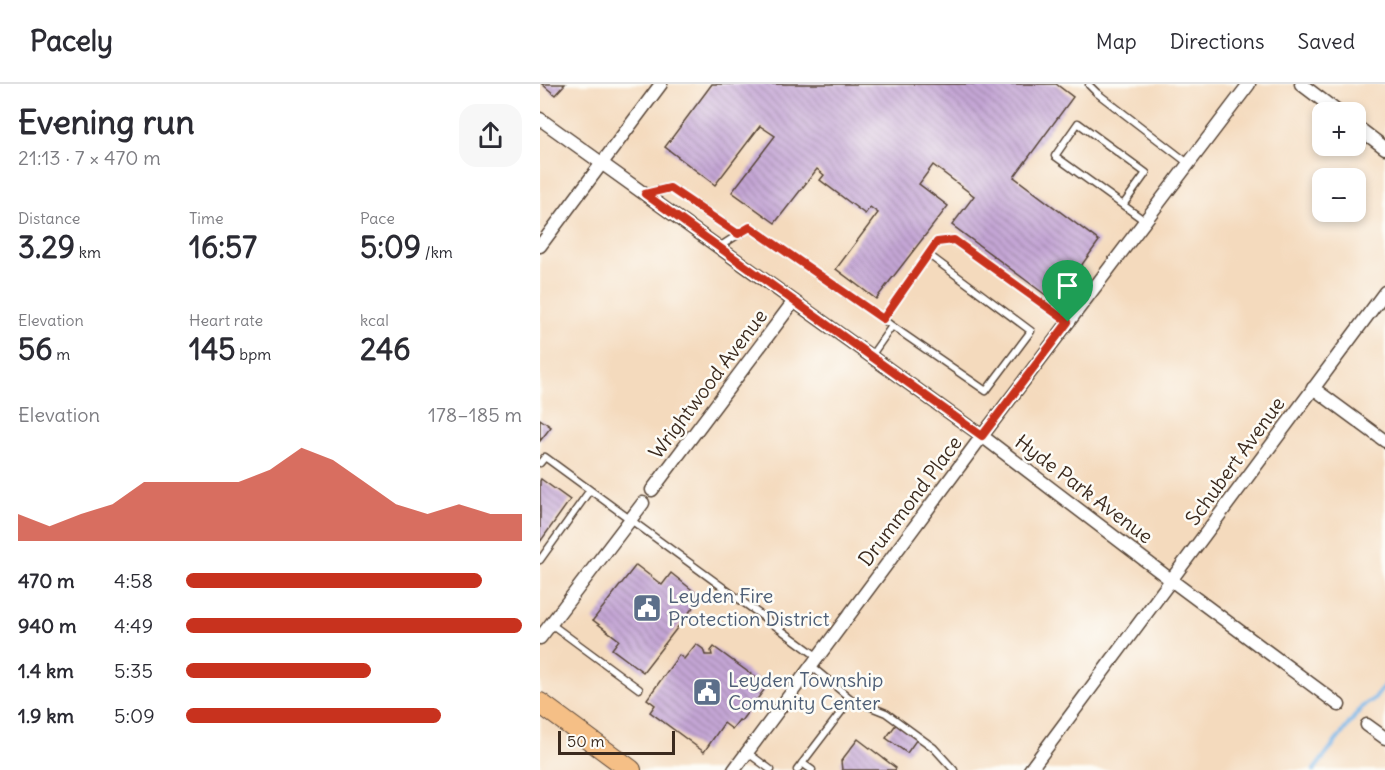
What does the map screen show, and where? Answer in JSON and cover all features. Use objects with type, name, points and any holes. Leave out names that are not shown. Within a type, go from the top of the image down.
[{"type":"main road","points":[[540,703],[631,770]]},
{"type":"street","points":[[540,246],[661,84]]},
{"type":"street","name":"Drummond Place","points":[[734,770],[982,436],[1249,84]]},
{"type":"street","points":[[1301,84],[1325,102]]},
{"type":"street","name":"Hyde Park Avenue","points":[[540,119],[982,436],[1339,705]]},
{"type":"street","points":[[1366,134],[1385,148]]},
{"type":"street","name":"Schubert Avenue","points":[[1030,770],[1385,292]]},
{"type":"street","name":"Wrightwood Avenue","points":[[652,490],[794,301]]},
{"type":"street","points":[[1313,388],[1385,441]]},
{"type":"street","points":[[540,638],[643,503]]},
{"type":"street","points":[[1368,725],[1385,738]]},
{"type":"lane","points":[[1089,84],[1096,93],[1189,164]]},
{"type":"lane","points":[[1123,205],[1146,173],[1078,123],[1055,156],[1145,221]]},
{"type":"lane","points":[[645,194],[670,188],[738,234]]},
{"type":"lane","points":[[719,247],[750,227],[986,392],[1031,331],[928,255]]},
{"type":"lane","points":[[883,319],[937,242],[954,240],[1068,322]]},
{"type":"lane","points":[[871,356],[892,326]]},
{"type":"lane","points":[[540,463],[545,457],[631,519],[814,662],[851,699],[886,713],[934,748],[954,770]]},
{"type":"lane","points":[[540,560],[590,490]]},
{"type":"lane","points":[[551,624],[639,689]]},
{"type":"lane","points":[[797,770],[851,699]]},
{"type":"lane","points":[[747,752],[771,770]]},
{"type":"lane","points":[[802,763],[812,770]]},
{"type":"building","points":[[542,84],[565,84],[555,95]]},
{"type":"building","points":[[712,84],[1056,84],[1073,97],[1014,177],[1099,241],[1055,302],[952,225],[974,196],[933,165],[919,184],[948,206],[876,299],[836,269],[878,213],[870,207],[865,214],[820,180],[824,175],[817,169],[775,223],[732,192],[775,136],[760,126],[715,185],[665,147]]},
{"type":"building","points":[[540,419],[551,427],[540,441]]},
{"type":"building","points":[[541,479],[570,500],[540,542],[540,481]]},
{"type":"building","name":"Leyden Fire Protection District","points":[[636,565],[662,585],[671,573],[701,597],[643,672],[612,649],[619,640],[593,620]]},
{"type":"building","name":"Leyden Township Comunity Center","points":[[696,644],[703,649],[705,655],[712,655],[711,651],[714,647],[767,686],[741,721],[739,720],[732,729],[724,723],[704,752],[650,712],[655,705],[647,699],[679,655],[684,659]]},
{"type":"building","points":[[897,723],[917,739],[907,753],[886,738]]},
{"type":"building","points":[[858,739],[896,768],[895,770],[842,770],[841,761]]},
{"type":"waterway","points":[[1314,770],[1362,707],[1375,698],[1385,685]]},
{"type":"place","name":"Leyden Fire Protection District","points":[[647,608]]},
{"type":"place","name":"Leyden Township Comunity Center","points":[[707,692]]},
{"type":"route","points":[[670,188],[738,234],[750,227],[883,319],[937,242],[954,240],[1068,322],[982,436],[645,194],[670,188]]}]
